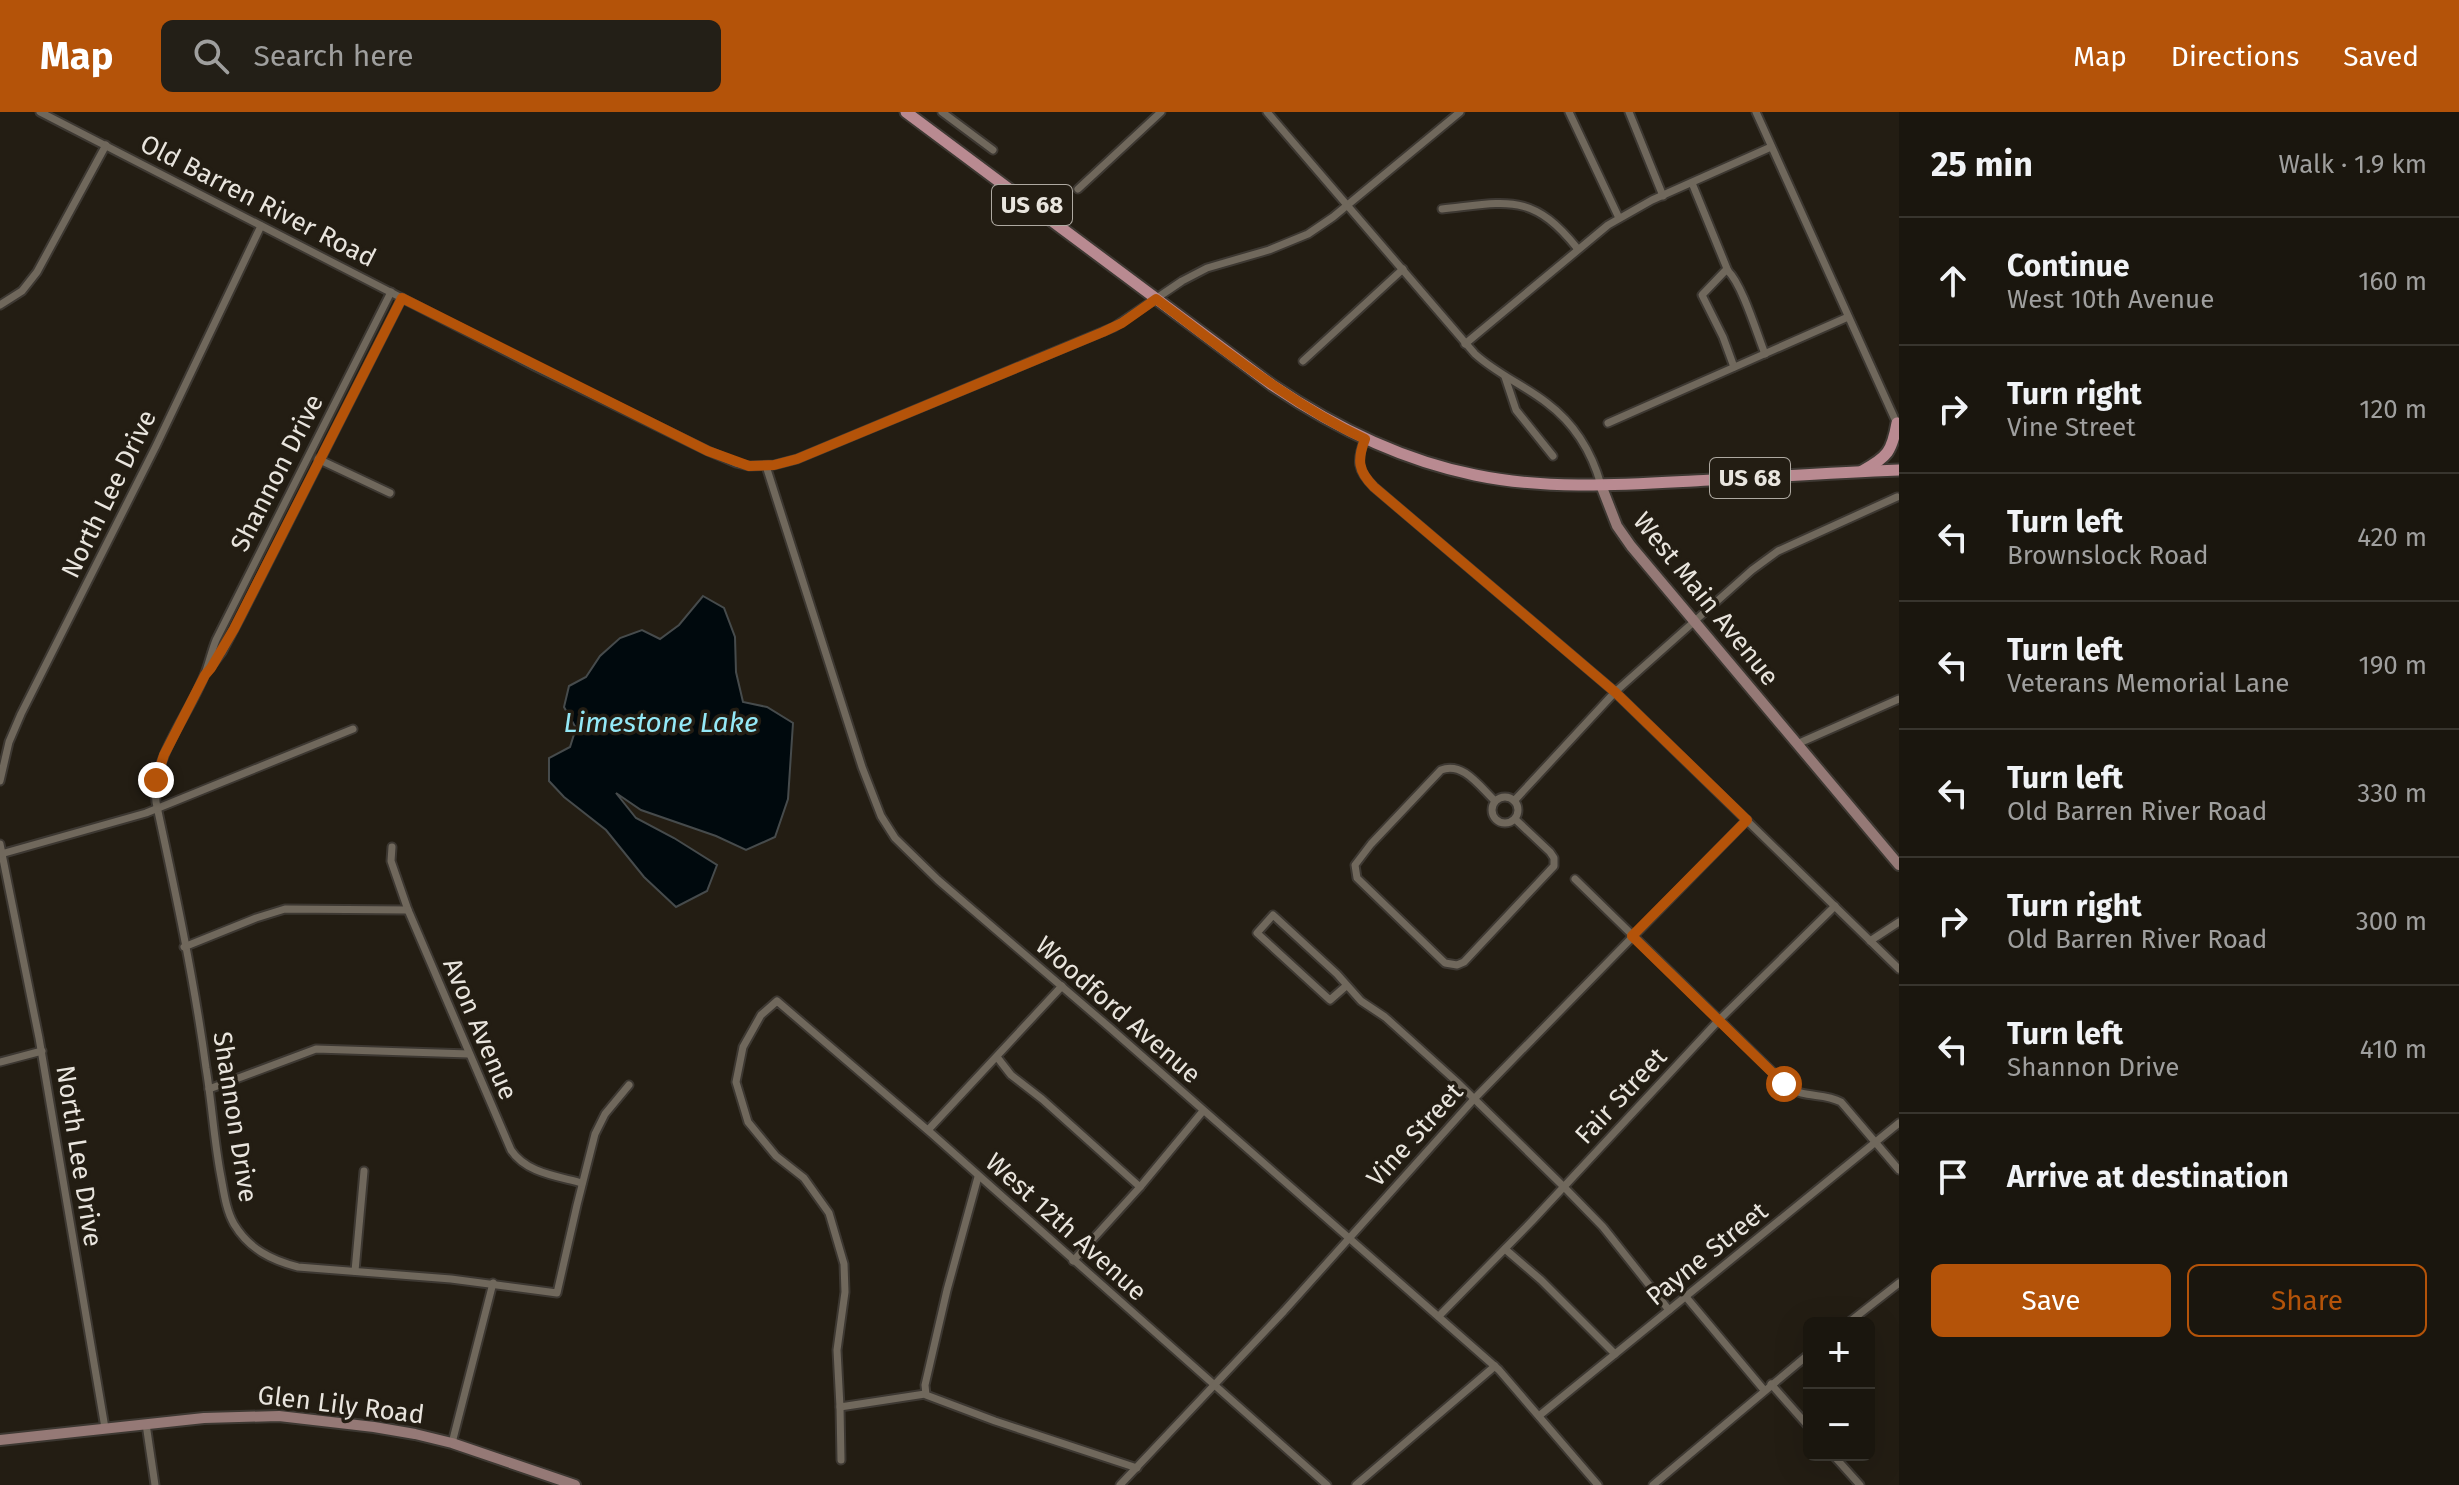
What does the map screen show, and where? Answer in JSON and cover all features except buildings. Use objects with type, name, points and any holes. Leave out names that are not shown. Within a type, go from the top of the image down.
[{"type":"main road","name":"US 68","points":[[906,112],[1283,393],[1365,439],[1425,462],[1472,475],[1545,484],[1601,485],[1899,470]]},
{"type":"main road","points":[[1860,472],[1890,451],[1898,425]]},
{"type":"street","name":"Old Barren River Road","points":[[40,112],[708,451],[736,463],[766,466],[841,443],[1103,332],[1207,268],[1269,250],[1308,234],[1348,205],[1460,112]]},
{"type":"street","points":[[942,112],[993,150]]},
{"type":"street","points":[[1078,189],[1161,112]]},
{"type":"street","name":"West Main Avenue","points":[[1267,112],[1465,344],[1492,369],[1546,402],[1570,424],[1586,448],[1618,529],[1899,865]]},
{"type":"street","points":[[1569,112],[1619,218]]},
{"type":"street","points":[[1629,112],[1663,196]]},
{"type":"street","points":[[1756,112],[1898,425]]},
{"type":"street","points":[[0,305],[22,291],[37,272],[106,145]]},
{"type":"street","points":[[1465,344],[1577,248],[1619,218],[1771,147]]},
{"type":"street","points":[[1692,183],[1765,354]]},
{"type":"street","points":[[1442,209],[1492,204],[1522,205],[1554,222],[1577,248]]},
{"type":"street","name":"North Lee Drive","points":[[0,781],[9,742],[21,714],[156,446],[261,226]]},
{"type":"street","points":[[1303,361],[1403,269]]},
{"type":"street","points":[[1728,271],[1702,295],[1734,367]]},
{"type":"street","name":"Shannon Drive","points":[[391,292],[216,640],[205,675],[159,768],[155,791],[157,809],[201,1036],[224,1196],[232,1221],[243,1238],[265,1255],[284,1263],[298,1267],[493,1283],[557,1293],[582,1183]]},
{"type":"street","name":"Shannon Drive","points":[[205,675],[222,652],[402,298]]},
{"type":"street","points":[[1608,423],[1848,317]]},
{"type":"street","points":[[349,373],[360,379]]},
{"type":"street","points":[[1505,377],[1516,410],[1553,456]]},
{"type":"street","points":[[1365,439],[1359,464],[1368,480],[1615,692],[1899,969]]},
{"type":"street","points":[[309,454],[390,493]]},
{"type":"street","name":"Woodford Avenue","points":[[766,466],[862,767],[887,827],[903,849],[1495,1366],[1598,1485]]},
{"type":"street","points":[[1514,801],[1615,692],[1769,557],[1897,497]]},
{"type":"street","points":[[253,566],[264,571]]},
{"type":"street","points":[[1797,744],[1899,699]]},
{"type":"street","points":[[1,854],[157,809],[353,729]]},
{"type":"street","points":[[1495,801],[1464,771],[1451,767],[1441,770],[1355,865],[1357,878],[1445,963],[1457,965],[1464,962],[1554,866],[1550,852],[1515,819]]},
{"type":"street","points":[[1503,797],[1514,801],[1519,811],[1515,819],[1504,824],[1496,821],[1492,809],[1495,801],[1503,797]]},
{"type":"street","name":"Vine Street","points":[[1120,1485],[1215,1386],[1474,1099],[1747,820]]},
{"type":"street","name":"North Lee Drive","points":[[0,844],[42,1051],[105,1428]]},
{"type":"street","name":"Avon Avenue","points":[[392,847],[391,861],[408,910],[517,1159],[536,1170],[582,1183]]},
{"type":"street","points":[[1575,879],[1788,1087],[1801,1095],[1838,1099],[1862,1123],[1899,1170]]},
{"type":"street","name":"Fair Street","points":[[1439,1316],[1719,1020],[1835,906]]},
{"type":"street","points":[[184,947],[285,909],[408,910]]},
{"type":"street","points":[[1346,986],[1330,1000],[1257,933],[1273,915],[1337,974],[1361,1001],[1391,1022],[1603,1227],[1669,1310]]},
{"type":"street","points":[[1870,941],[1899,922]]},
{"type":"street","points":[[928,1130],[1062,986]]},
{"type":"street","name":"West 12th Avenue","points":[[840,1407],[837,1350],[845,1278],[829,1213],[804,1178],[776,1156],[748,1122],[736,1082],[743,1047],[761,1015],[777,1001],[928,1130],[1327,1485]]},
{"type":"street","points":[[209,1089],[316,1049],[469,1054]]},
{"type":"street","points":[[0,1062],[42,1051]]},
{"type":"street","points":[[997,1057],[1011,1075],[1140,1187]]},
{"type":"street","points":[[582,1183],[600,1124],[629,1085]]},
{"type":"street","points":[[1073,1261],[1203,1111]]},
{"type":"street","name":"Payne Street","points":[[1540,1415],[1899,1123]]},
{"type":"street","points":[[355,1271],[364,1171]]},
{"type":"street","points":[[926,1395],[925,1385],[947,1290],[978,1177]]},
{"type":"street","points":[[1505,1249],[1541,1280],[1615,1354]]},
{"type":"street","points":[[452,1443],[493,1283]]},
{"type":"street","points":[[1856,1317],[1898,1285]]},
{"type":"street","points":[[1686,1297],[1764,1390]]},
{"type":"street","points":[[1653,1485],[1803,1359]]},
{"type":"street","points":[[1356,1485],[1495,1366]]},
{"type":"street","points":[[1771,1384],[1803,1420]]},
{"type":"street","points":[[841,1460],[840,1407],[926,1395],[1137,1468]]},
{"type":"street","name":"Glen Lily Road","points":[[0,1440],[246,1415],[279,1416],[383,1428],[452,1443],[575,1485]]},
{"type":"street","points":[[146,1424],[155,1485]]},
{"type":"street","points":[[1838,1461],[1860,1485]]},
{"type":"water","name":"Limestone Lake","points":[[703,596],[724,608],[735,637],[736,672],[743,702],[767,707],[793,723],[788,799],[775,837],[746,850],[716,836],[641,810],[616,793],[636,818],[717,865],[707,891],[676,907],[644,877],[606,830],[549,781],[549,758],[570,747],[576,728],[564,707],[569,686],[586,677],[600,656],[620,638],[642,630],[660,639],[679,625]]},
{"type":"route","points":[[156,780],[164,755],[205,675],[234,629],[402,298],[667,432],[749,466],[774,465],[841,443],[1114,327],[1156,299],[1272,385],[1314,413],[1365,439],[1360,468],[1374,487],[1615,692],[1747,820],[1632,936],[1784,1084]]}]
